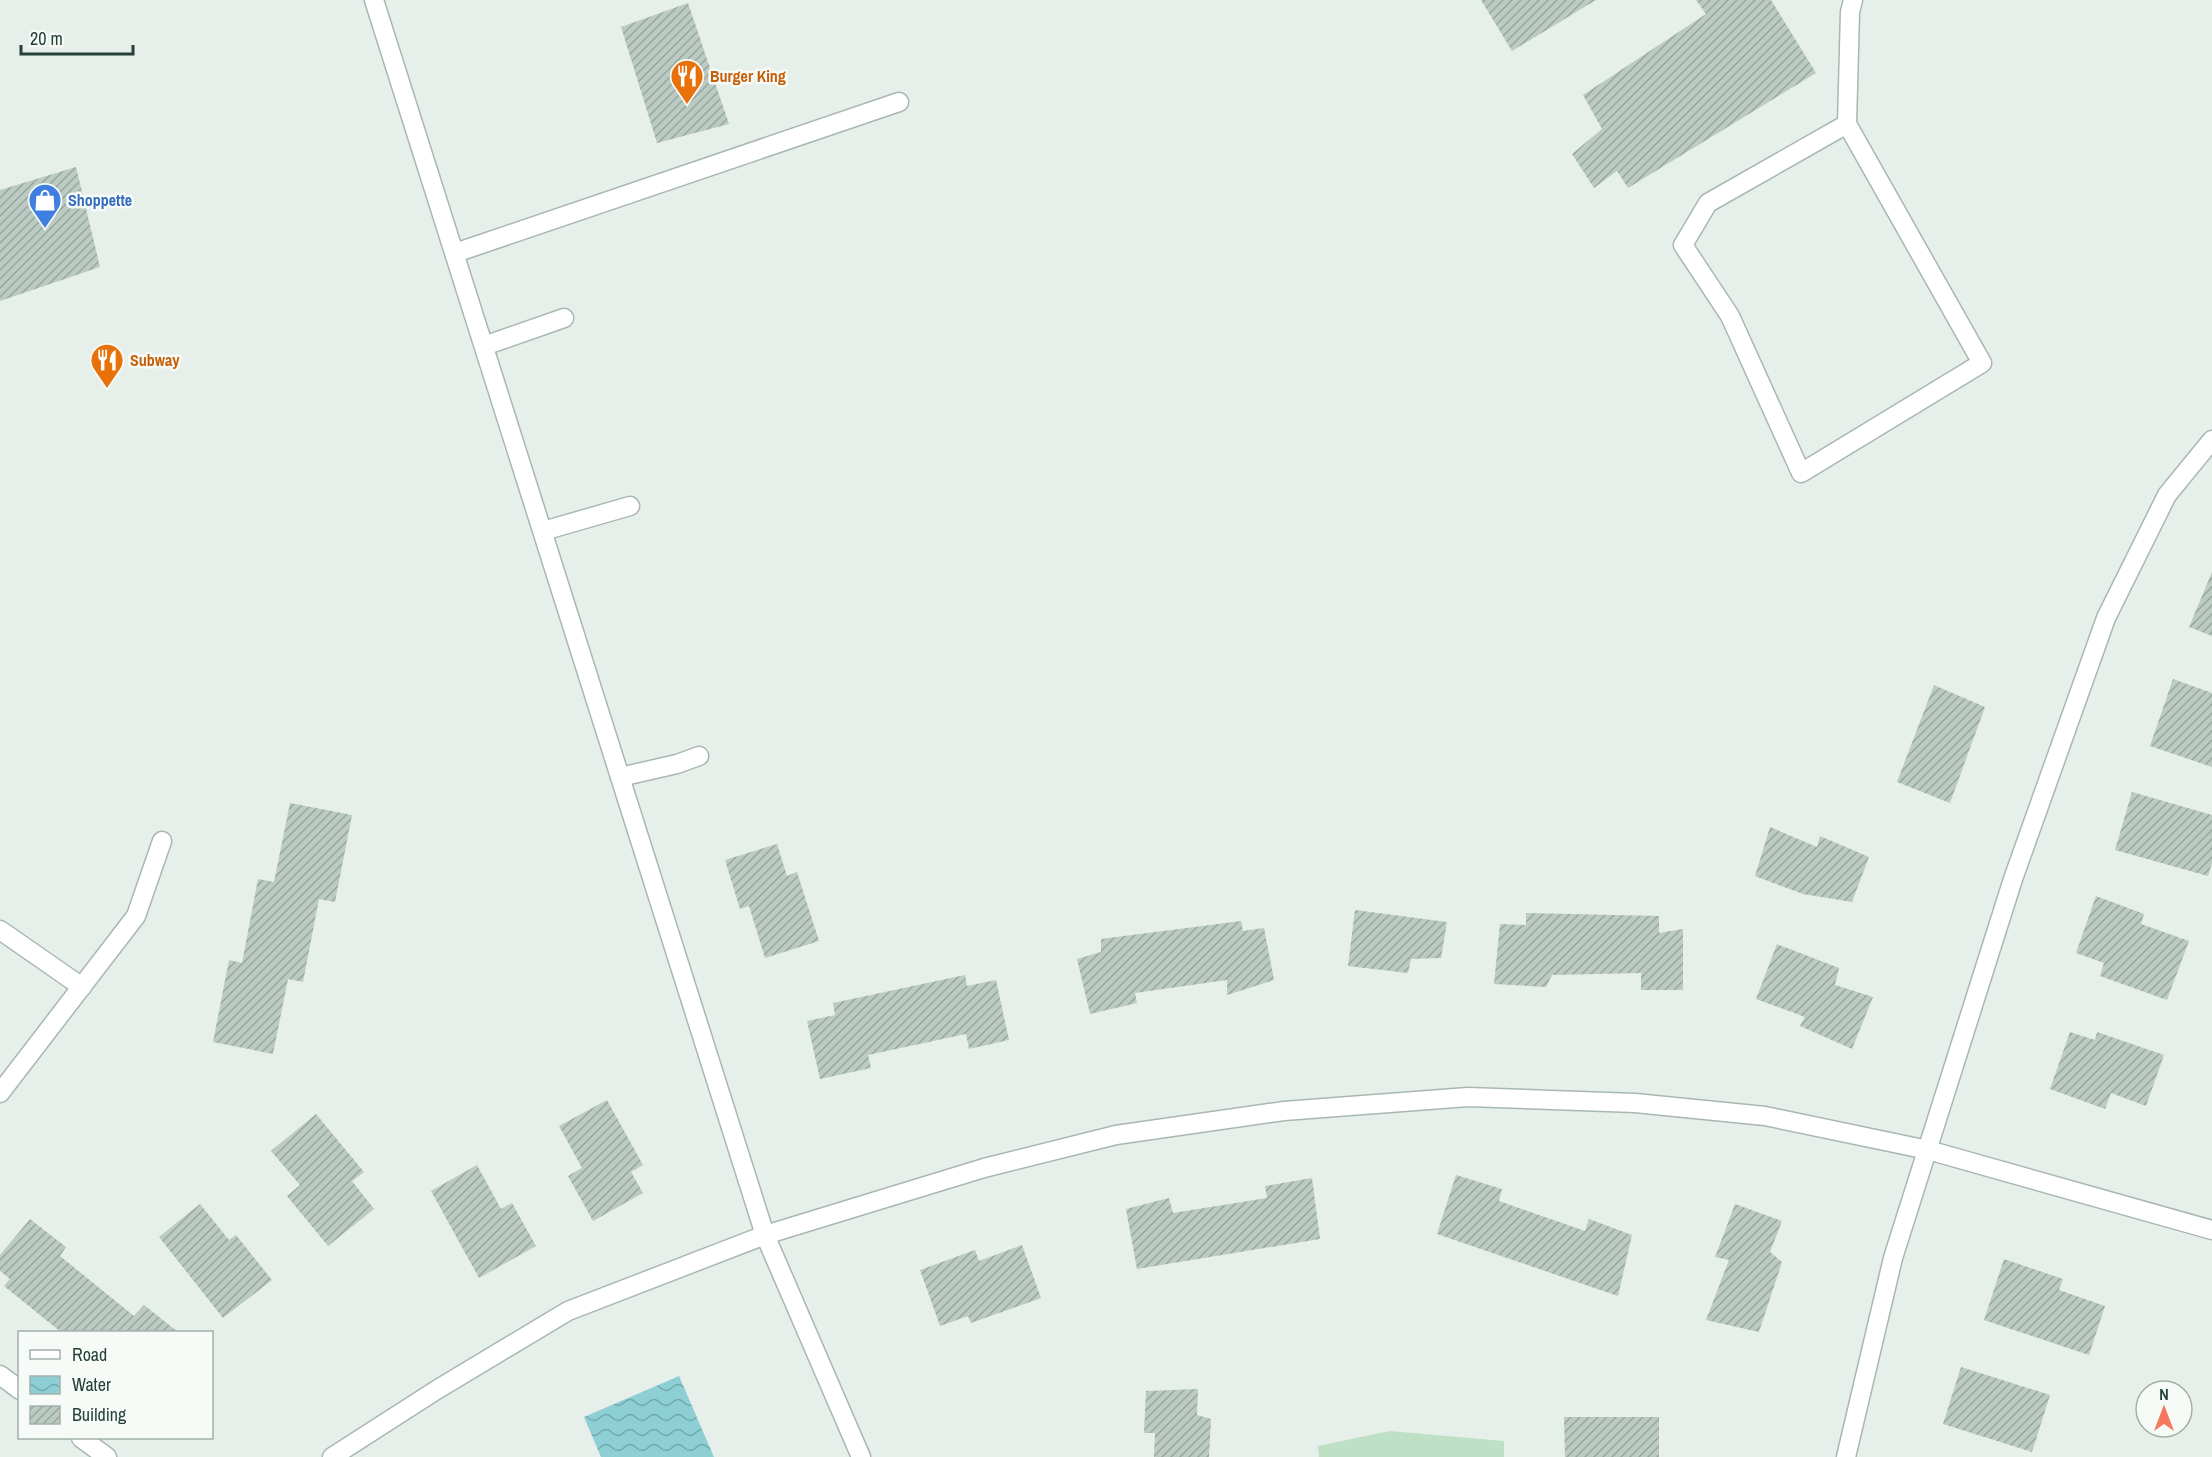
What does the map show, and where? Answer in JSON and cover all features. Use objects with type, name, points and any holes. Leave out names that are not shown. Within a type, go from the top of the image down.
[{"type":"street","points":[[374,0],[765,1236],[861,1457]]},
{"type":"street","points":[[1847,124],[1708,203],[1683,245],[1730,316],[1762,382],[1801,473],[1982,363],[1847,124],[1850,12],[1853,0]]},
{"type":"street","points":[[454,253],[899,102]]},
{"type":"street","points":[[484,346],[564,318]]},
{"type":"street","points":[[1846,1457],[1893,1258],[2013,879],[2106,618],[2167,495],[2212,440]]},
{"type":"street","points":[[543,531],[630,506]]},
{"type":"street","points":[[620,777],[677,764],[699,756]]},
{"type":"street","points":[[0,1093],[136,916],[162,841]]},
{"type":"street","points":[[0,930],[82,987]]},
{"type":"street","points":[[332,1457],[438,1389],[568,1311],[765,1236],[984,1168],[1116,1134],[1284,1111],[1468,1097],[1635,1102],[1765,1116],[1928,1150],[2212,1230]]},
{"type":"street","points":[[0,1375],[18,1388]]},
{"type":"street","points":[[84,1439],[106,1457]]},
{"type":"green space","points":[[1390,1431],[1504,1441],[1504,1457],[1319,1457],[1318,1446]]},
{"type":"water","points":[[679,1376],[714,1457],[601,1457],[584,1417]]},
{"type":"building","points":[[1481,0],[1596,0],[1512,51]]},
{"type":"building","points":[[1696,0],[1771,0],[1816,73],[1628,188],[1617,171],[1594,188],[1572,154],[1602,129],[1583,95],[1706,14]]},
{"type":"building","points":[[688,3],[729,124],[657,143],[621,27]]},
{"type":"building","name":"Shoppette","points":[[76,167],[100,267],[0,301],[0,190]]},
{"type":"building","points":[[2212,572],[2212,636],[2189,627]]},
{"type":"building","points":[[2173,679],[2212,693],[2212,767],[2150,746]]},
{"type":"building","points":[[1934,685],[1985,707],[1950,803],[1897,782]]},
{"type":"building","points":[[2132,792],[2212,815],[2212,863],[2208,876],[2115,850]]},
{"type":"building","points":[[290,803],[352,815],[335,902],[319,899],[303,982],[288,979],[273,1054],[213,1042],[229,960],[242,963],[258,879],[274,882]]},
{"type":"building","points":[[1770,827],[1817,847],[1820,836],[1869,857],[1852,902],[1803,894],[1755,876]]},
{"type":"building","points":[[777,844],[787,876],[797,872],[819,941],[765,958],[749,906],[740,909],[725,860]]},
{"type":"building","points":[[2096,896],[2144,914],[2141,924],[2189,941],[2167,1000],[2100,976],[2104,963],[2076,953]]},
{"type":"building","points":[[1355,910],[1447,922],[1441,958],[1411,959],[1408,973],[1348,966]]},
{"type":"building","points":[[1526,913],[1659,916],[1659,933],[1683,929],[1683,990],[1641,990],[1641,973],[1552,975],[1546,987],[1494,984],[1500,924],[1526,925]]},
{"type":"building","points":[[1241,921],[1243,931],[1264,928],[1274,980],[1227,995],[1227,980],[1135,993],[1137,1003],[1090,1014],[1077,959],[1101,952],[1101,939]]},
{"type":"building","points":[[1777,944],[1839,968],[1835,985],[1873,997],[1852,1049],[1800,1026],[1805,1017],[1756,999]]},
{"type":"building","points":[[965,975],[967,986],[996,980],[1009,1040],[969,1049],[966,1034],[868,1055],[871,1068],[820,1079],[807,1021],[835,1015],[833,1003]]},
{"type":"building","points":[[2070,1032],[2095,1040],[2097,1032],[2164,1055],[2146,1106],[2111,1093],[2105,1109],[2050,1089]]},
{"type":"building","points":[[607,1100],[643,1165],[631,1172],[643,1193],[593,1221],[568,1176],[582,1168],[559,1126]]},
{"type":"building","points":[[316,1114],[364,1172],[352,1181],[374,1209],[328,1246],[287,1196],[300,1185],[271,1151]]},
{"type":"building","points":[[477,1165],[501,1209],[512,1203],[536,1246],[479,1278],[431,1191]]},
{"type":"building","points":[[1456,1175],[1502,1189],[1499,1201],[1585,1231],[1589,1219],[1632,1235],[1618,1296],[1437,1234]]},
{"type":"building","points":[[1312,1178],[1320,1239],[1137,1269],[1126,1209],[1169,1198],[1173,1213],[1267,1198],[1265,1186]]},
{"type":"building","points":[[200,1204],[229,1240],[236,1235],[272,1280],[223,1318],[159,1237]]},
{"type":"building","points":[[1735,1204],[1782,1221],[1770,1252],[1782,1262],[1759,1332],[1706,1320],[1729,1260],[1715,1257]]},
{"type":"building","points":[[30,1219],[66,1247],[60,1256],[134,1316],[144,1305],[177,1331],[60,1331],[4,1286],[10,1279],[0,1271],[0,1255]]},
{"type":"building","points":[[1022,1245],[1041,1298],[971,1323],[968,1316],[940,1326],[920,1270],[975,1250],[979,1261]]},
{"type":"building","points":[[2004,1259],[2063,1279],[2059,1290],[2105,1306],[2089,1355],[1984,1320]]},
{"type":"building","points":[[1961,1367],[2050,1395],[2032,1452],[1943,1424]]},
{"type":"building","points":[[1198,1389],[1197,1415],[1211,1419],[1209,1457],[1154,1457],[1155,1433],[1144,1433],[1146,1391]]},
{"type":"building","points":[[1564,1417],[1659,1417],[1659,1457],[1565,1457]]},
{"type":"place","name":"Burger King","points":[[687,105]]},
{"type":"place","name":"Shoppette","points":[[45,229]]},
{"type":"place","name":"Subway","points":[[107,389]]}]
